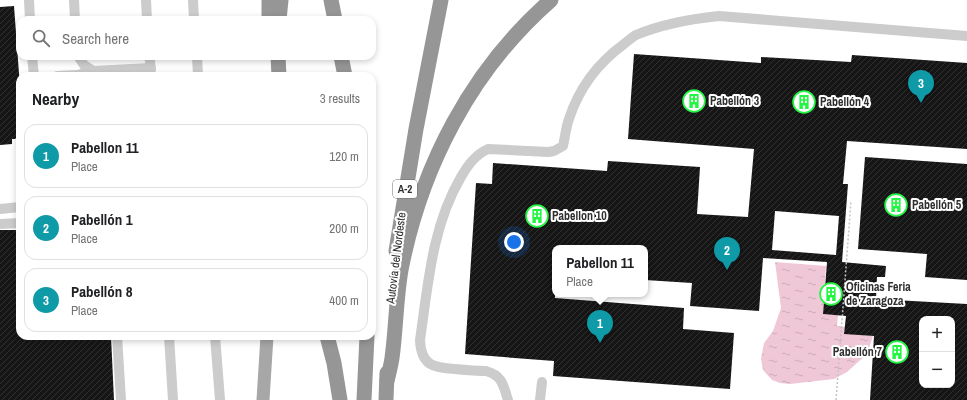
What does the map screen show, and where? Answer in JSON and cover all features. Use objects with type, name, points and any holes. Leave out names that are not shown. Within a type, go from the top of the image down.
[{"type":"highway","points":[[268,0],[269,16]]},
{"type":"highway","points":[[279,16],[281,0]]},
{"type":"highway","points":[[331,0],[334,16]]},
{"type":"highway","name":"Autovía del Nordeste","points":[[386,400],[391,296],[400,222],[441,0]]},
{"type":"highway","points":[[387,381],[392,358],[396,306],[405,250],[418,202],[438,153],[459,112],[484,74],[511,39],[551,0]]},
{"type":"highway","points":[[269,60],[269,72]]},
{"type":"highway","points":[[278,60],[279,72]]},
{"type":"highway","points":[[343,60],[344,72]]},
{"type":"highway","points":[[328,340],[334,363],[340,400]]},
{"type":"highway","points":[[364,400],[367,340]]},
{"type":"main road","points":[[263,400],[267,340]]},
{"type":"lane","points":[[29,0],[30,16]]},
{"type":"lane","points":[[74,0],[75,16]]},
{"type":"lane","points":[[146,0],[148,16]]},
{"type":"lane","points":[[193,0],[194,16]]},
{"type":"lane","points":[[508,400],[503,383],[493,373],[432,366],[426,360],[421,351],[420,340],[433,256],[439,231],[455,188],[473,160],[480,153],[488,149],[548,152],[564,146],[569,120],[580,93],[595,70],[610,54],[635,36],[666,24],[719,16],[967,36]]},
{"type":"lane","points":[[32,60],[34,72]]},
{"type":"lane","points":[[76,72],[78,60]]},
{"type":"lane","points":[[80,60],[84,66],[93,71]]},
{"type":"lane","points":[[197,60],[198,72]]},
{"type":"lane","points":[[89,72],[150,65]]},
{"type":"lane","points":[[0,209],[16,207]]},
{"type":"lane","points":[[0,224],[16,223]]},
{"type":"lane","points":[[116,340],[121,400]]},
{"type":"lane","points":[[169,340],[173,400]]},
{"type":"lane","points":[[215,340],[220,400]]},
{"type":"lane","points":[[540,400],[541,384],[547,400]]},
{"type":"path","points":[[836,400],[851,201]]},
{"type":"water","points":[[775,262],[826,266],[823,314],[838,315],[837,326],[845,327],[844,333],[873,336],[867,354],[847,372],[834,379],[790,384],[772,380],[763,370],[761,359],[764,343],[773,331],[781,308]]},
{"type":"building","points":[[14,6],[16,60],[18,60],[19,72],[16,72],[16,138],[12,139],[12,144],[0,145],[0,7]]},
{"type":"building","points":[[634,54],[761,63],[761,57],[851,62],[852,55],[967,63],[967,149],[847,141],[843,184],[848,184],[842,262],[886,266],[885,277],[877,277],[876,299],[967,304],[967,400],[870,400],[874,336],[844,334],[846,316],[823,314],[827,262],[763,258],[759,311],[690,306],[692,283],[648,280],[648,245],[552,245],[552,297],[684,308],[683,329],[734,333],[730,389],[553,376],[554,361],[465,354],[476,183],[492,184],[493,163],[607,171],[608,161],[700,167],[697,214],[748,217],[754,149],[628,139]],"holes":[[[775,211],[839,216],[836,255],[772,250]]]},
{"type":"building","points":[[865,157],[967,164],[967,280],[925,277],[927,254],[858,249]]},
{"type":"building","points":[[0,230],[16,230],[16,340],[111,340],[114,400],[0,400]]},
{"type":"place","name":"Pabellón 3","points":[[694,101]]},
{"type":"place","name":"Pabellón 4","points":[[804,102]]},
{"type":"place","name":"Pabellón 8","points":[[921,103]]},
{"type":"place","name":"Pabellón 5","points":[[896,205]]},
{"type":"place","name":"Pabellon 10","points":[[537,216]]},
{"type":"place","name":"Pabellón 1","points":[[727,270]]},
{"type":"place","name":"Oficinas Feria de Zaragoza","points":[[831,294]]},
{"type":"place","name":"Pabellon 11","points":[[600,343]]},
{"type":"place","name":"Pabellón 7","points":[[897,352]]}]
